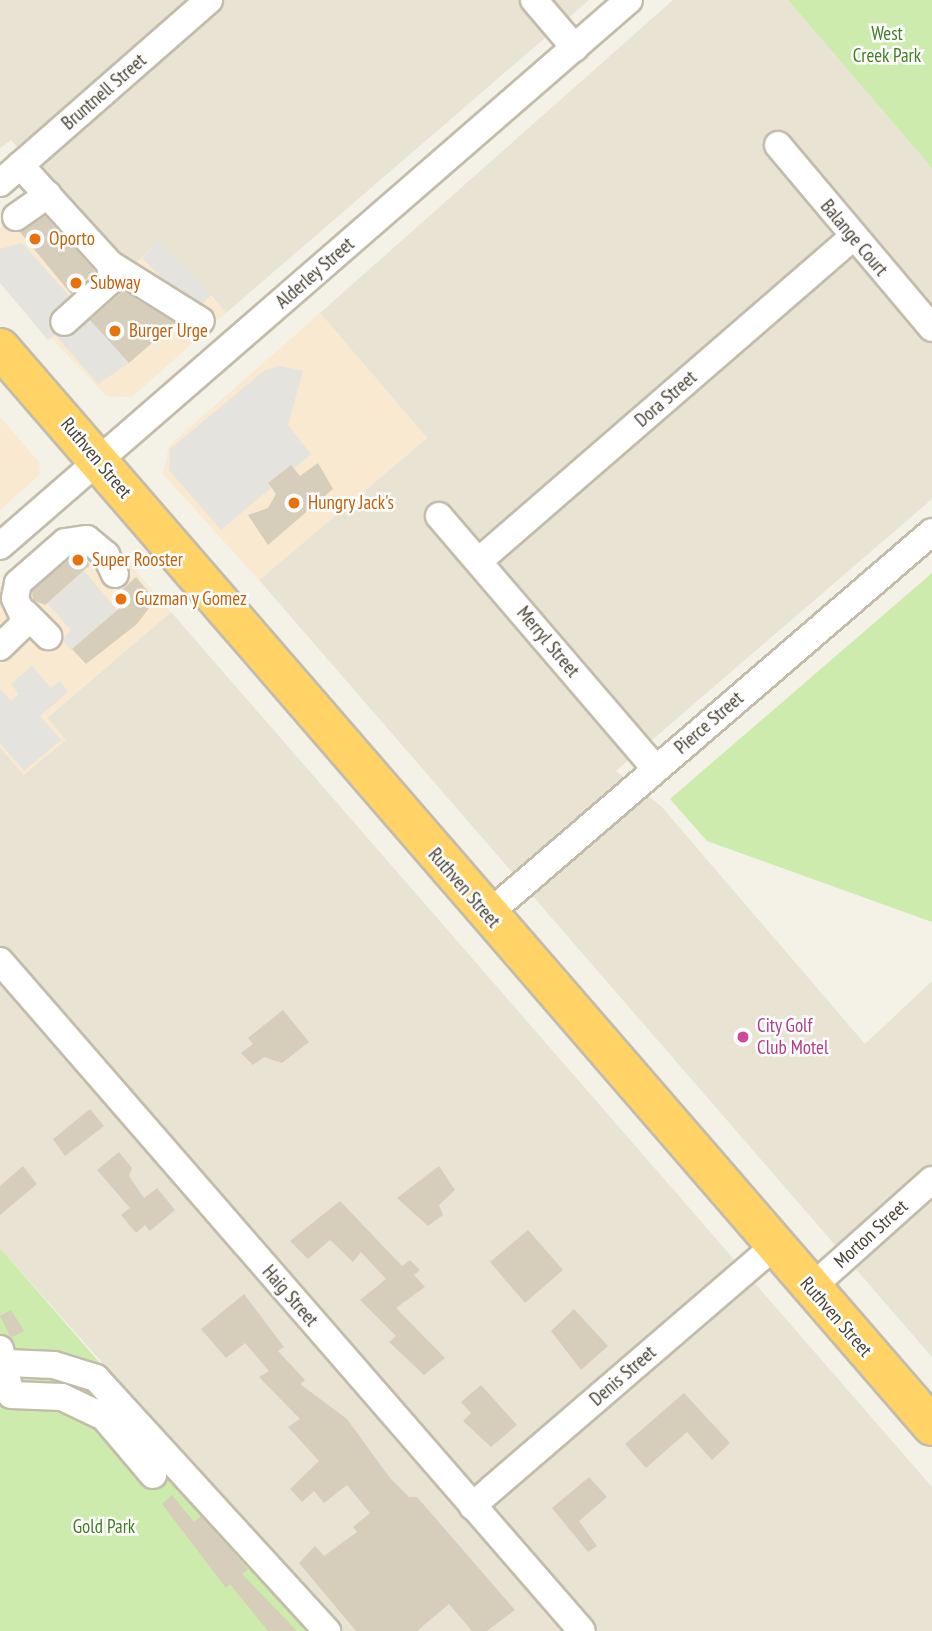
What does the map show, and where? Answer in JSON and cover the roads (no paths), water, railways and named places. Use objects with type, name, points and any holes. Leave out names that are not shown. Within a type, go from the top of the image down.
[{"type":"highway","name":"Ruthven Street","points":[[0,348],[487,915],[932,1426]]},
{"type":"street","name":"Bruntnell Street","points":[[0,183],[209,0]]},
{"type":"street","points":[[534,0],[575,48]]},
{"type":"street","name":"Alderley Street","points":[[0,546],[629,0]]},
{"type":"street","name":"Balange Court","points":[[778,145],[852,238],[932,328]]},
{"type":"street","points":[[20,165],[110,264],[201,321]]},
{"type":"street","points":[[16,217],[48,195]]},
{"type":"street","name":"Dora Street","points":[[480,560],[852,238]]},
{"type":"street","points":[[64,322],[113,279],[110,264]]},
{"type":"street","name":"Merryl Street","points":[[439,516],[480,560],[656,769]]},
{"type":"street","name":"Pierce Street","points":[[487,915],[932,532]]},
{"type":"street","points":[[48,636],[25,613],[15,598],[19,583],[72,538],[93,544],[115,574]]},
{"type":"street","points":[[0,647],[23,629],[25,613]]},
{"type":"street","name":"Haig Street","points":[[0,961],[582,1631]]},
{"type":"street","name":"Morton Street","points":[[811,1288],[932,1180]]},
{"type":"street","name":"Denis Street","points":[[472,1506],[774,1246]]},
{"type":"street","points":[[153,1475],[104,1417],[62,1397],[12,1395],[3,1356],[54,1365],[96,1378],[327,1631]]},
{"type":"place","name":"Oporto","points":[[35,239]]},
{"type":"place","name":"Subway","points":[[76,283]]},
{"type":"place","name":"Burger Urge","points":[[115,331]]},
{"type":"place","name":"Hungry Jack's","points":[[294,503]]},
{"type":"place","name":"Super Rooster","points":[[78,560]]},
{"type":"place","name":"Guzman y Gomez","points":[[121,599]]},
{"type":"place","name":"City Golf Club Motel","points":[[743,1037]]},
{"type":"park label","name":"West Creek Park","points":[[887,45]]},
{"type":"park label","name":"Gold Park","points":[[104,1527]]}]
